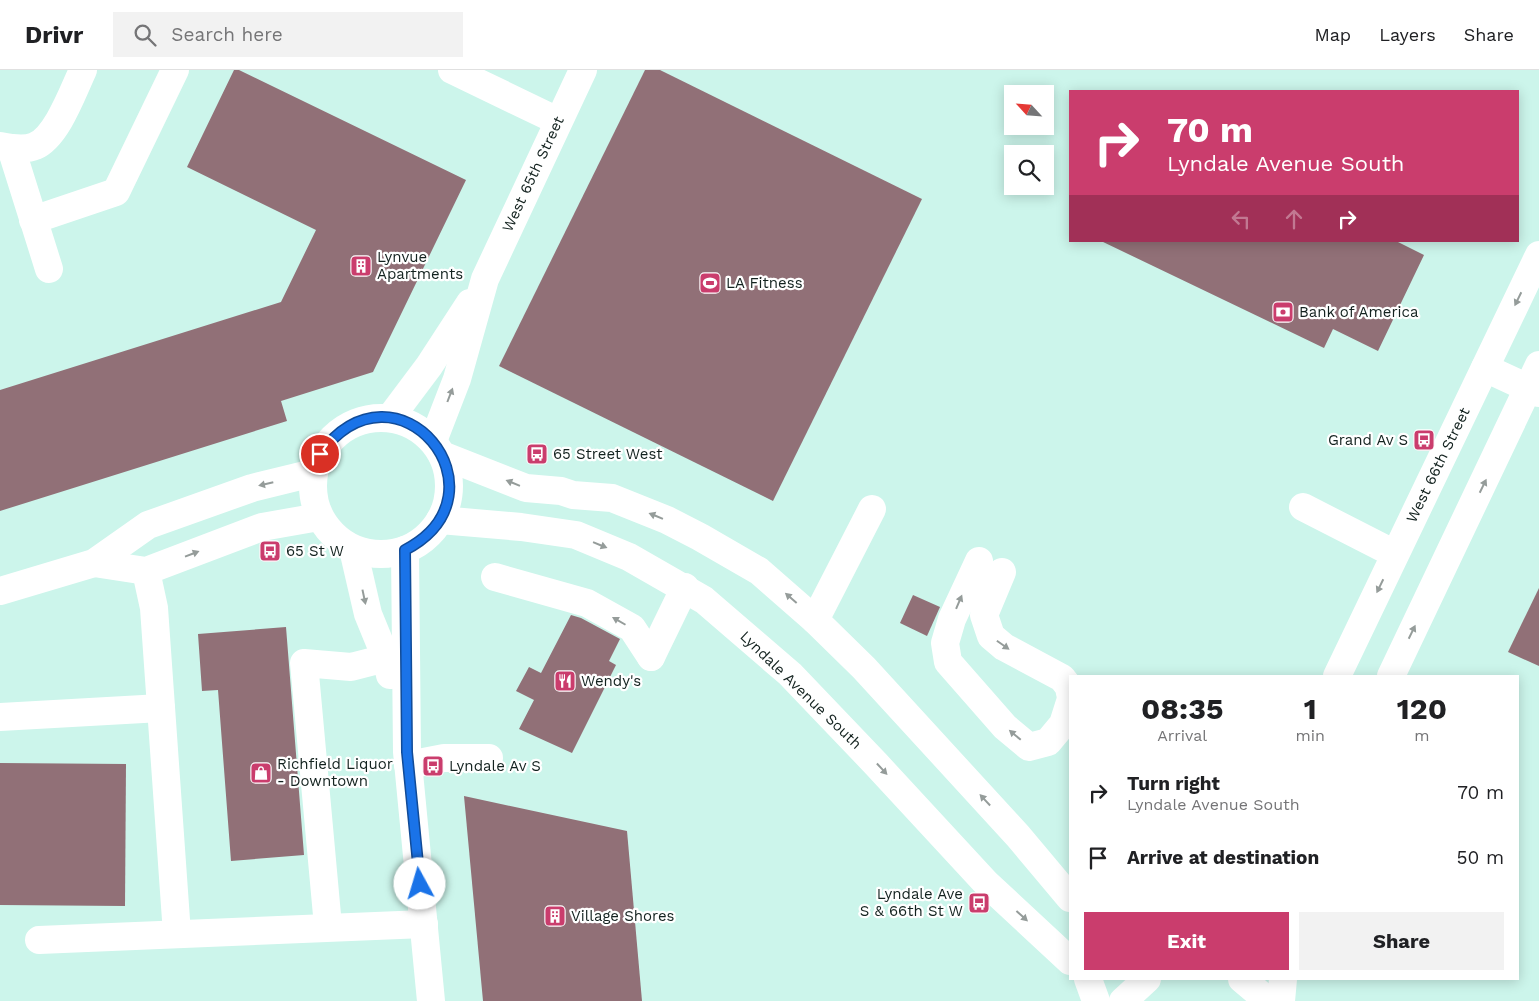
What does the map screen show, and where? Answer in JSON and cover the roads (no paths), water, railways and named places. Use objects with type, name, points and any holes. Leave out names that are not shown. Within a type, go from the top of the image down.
[{"type":"main road","points":[[49,269],[34,220],[6,147],[35,146],[49,135],[63,112],[83,70]]},
{"type":"main road","points":[[34,220],[116,192],[175,70]]},
{"type":"main road","points":[[452,70],[558,121]]},
{"type":"main road","name":"West 65th Street","points":[[390,418],[429,366],[485,279],[583,70]]},
{"type":"main road","name":"West 66th Street","points":[[1337,675],[1539,255]]},
{"type":"main road","name":"West 65th Street","points":[[438,448],[485,279]]},
{"type":"main road","points":[[1392,675],[1535,382],[1485,368]]},
{"type":"main road","points":[[390,418],[407,422],[421,430],[438,448],[449,476],[448,499],[440,520],[431,533],[405,550],[388,554],[371,554],[353,549],[328,531],[320,517],[313,496],[313,473],[320,454],[332,437],[350,424],[363,420],[390,418]]},
{"type":"main road","points":[[438,448],[526,488],[561,490],[573,495],[612,498],[667,520],[759,571],[815,620],[864,668],[1018,836],[1069,897]]},
{"type":"main road","points":[[0,591],[94,564],[148,525],[252,488],[313,473]]},
{"type":"main road","points":[[1303,507],[1395,554]]},
{"type":"main road","points":[[815,620],[872,509]]},
{"type":"main road","points":[[94,564],[146,572],[262,527],[320,517]]},
{"type":"main road","name":"Lyndale Avenue South","points":[[440,520],[521,527],[576,536],[629,557],[685,587],[711,606],[790,674],[986,883],[1069,959]]},
{"type":"main road","points":[[353,549],[368,614],[386,658],[408,758]]},
{"type":"main road","points":[[405,550],[408,758],[431,1001]]},
{"type":"main road","points":[[1069,687],[1062,678],[1004,647],[991,636],[984,615],[990,566],[952,619],[945,643],[948,662],[1005,726],[1029,747],[1048,742],[1063,724],[1069,705]]},
{"type":"main road","points":[[146,572],[154,608],[177,934]]},
{"type":"main road","points":[[495,577],[587,603],[632,628],[651,657],[685,587]]},
{"type":"main road","points":[[328,926],[304,663],[351,667],[386,658]]},
{"type":"main road","points":[[0,718],[161,708]]},
{"type":"main road","points":[[408,758],[489,758]]},
{"type":"main road","points":[[39,940],[328,926],[424,924]]},
{"type":"main road","points":[[1088,980],[1096,1001]]},
{"type":"main road","points":[[1123,1001],[1146,980]]},
{"type":"main road","points":[[1243,980],[1268,1001]]},
{"type":"main road","points":[[1281,1001],[1283,980]]},
{"type":"place","name":"Lynvue Apartments","points":[[361,266]]},
{"type":"place","name":"LA Fitness","points":[[710,283]]},
{"type":"place","name":"Bank of America","points":[[1283,312]]},
{"type":"place","name":"Grand Av S","points":[[1424,440]]},
{"type":"place","name":"65 Street West","points":[[537,454]]},
{"type":"place","name":"65 St W","points":[[270,551]]},
{"type":"place","name":"Wendy's","points":[[565,681]]},
{"type":"place","name":"Lyndale Av S","points":[[433,766]]},
{"type":"place","name":"Richfield Liquor - Downtown","points":[[261,773]]},
{"type":"place","name":"Lyndale Ave S & 66th St W","points":[[979,903]]},
{"type":"place","name":"Village Shores","points":[[555,916]]}]
